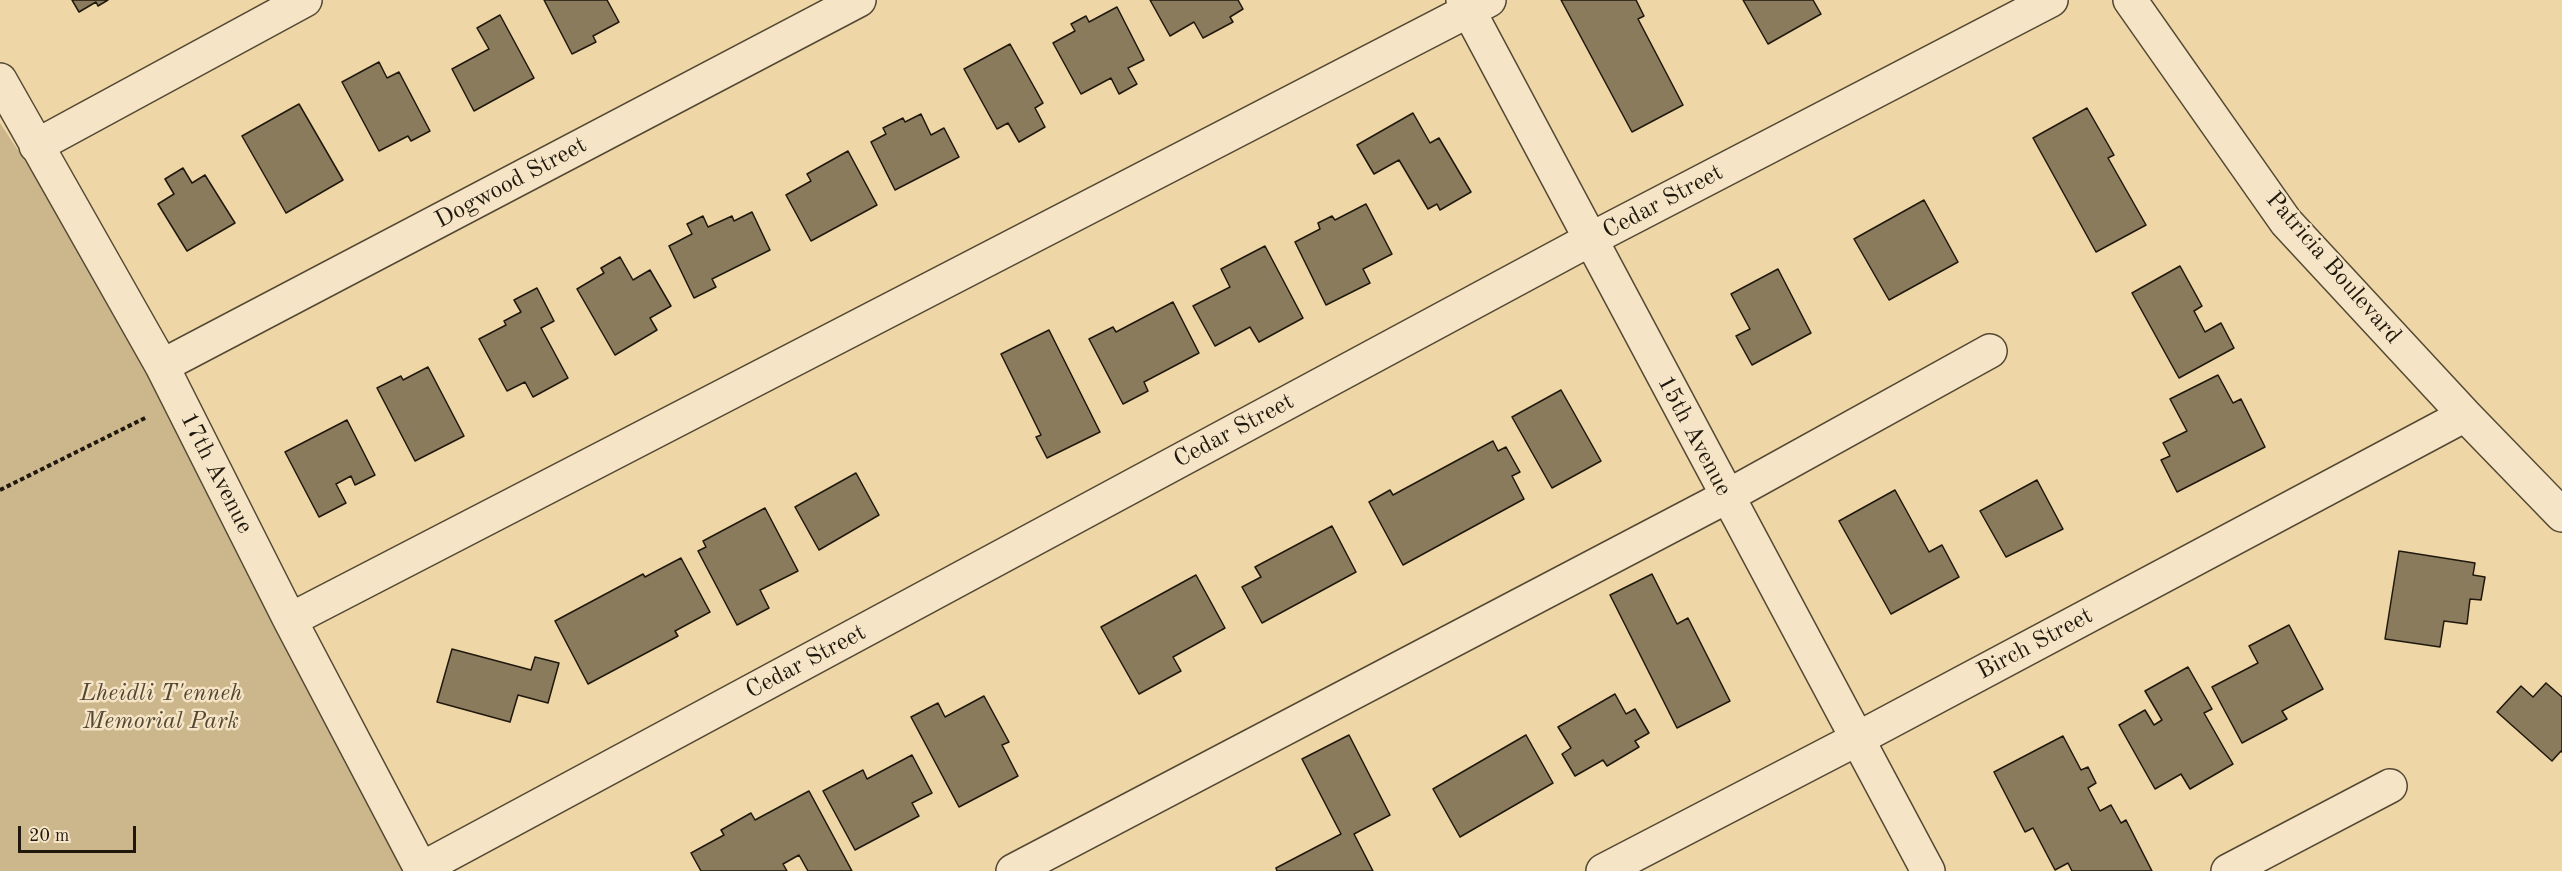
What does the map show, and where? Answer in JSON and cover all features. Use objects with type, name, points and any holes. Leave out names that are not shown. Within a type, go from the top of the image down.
[{"type":"street","points":[[36,147],[305,0]]},
{"type":"street","name":"Dogwood Street","points":[[162,366],[859,0]]},
{"type":"street","name":"Cedar Street","points":[[422,870],[1591,239],[2051,0]]},
{"type":"street","name":"Patricia Boulevard","points":[[2130,0],[2286,222],[2465,415],[2562,515]]},
{"type":"street","points":[[290,620],[1474,4]]},
{"type":"street","name":"15th Avenue","points":[[1474,4],[1591,239],[1726,497],[1928,871]]},
{"type":"street","name":"17th Avenue","points":[[0,80],[162,366],[290,620],[422,870]]},
{"type":"street","points":[[1013,871],[1726,497],[1990,351]]},
{"type":"street","name":"Birch Street","points":[[1603,871],[1857,739],[2465,415]]},
{"type":"street","points":[[2228,871],[2390,786]]},
{"type":"path","points":[[0,490],[180,400]]},
{"type":"green space","name":"Lheidli T'enneh Memorial Park","points":[[0,123],[182,399],[434,871],[0,871]]},
{"type":"building","points":[[72,0],[108,0],[98,6],[96,2],[79,12]]},
{"type":"building","points":[[544,0],[607,0],[619,22],[593,36],[596,42],[572,54]]},
{"type":"building","points":[[1150,0],[1238,0],[1243,9],[1230,17],[1233,22],[1203,38],[1194,22],[1170,36]]},
{"type":"building","points":[[1561,0],[1636,0],[1644,16],[1638,19],[1683,105],[1632,132]]},
{"type":"building","points":[[1743,0],[1813,0],[1821,14],[1768,44]]},
{"type":"building","points":[[1117,7],[1144,60],[1128,68],[1137,84],[1119,94],[1111,78],[1081,94],[1053,43],[1075,31],[1071,24],[1086,16],[1089,22]]},
{"type":"building","points":[[500,15],[534,78],[474,111],[452,69],[489,49],[477,28]]},
{"type":"building","points":[[1010,44],[1043,103],[1035,108],[1045,127],[1019,142],[1008,123],[997,129],[964,69]]},
{"type":"building","points":[[379,62],[387,78],[399,72],[430,131],[411,141],[408,136],[379,151],[342,82]]},
{"type":"building","points":[[299,104],[343,180],[286,213],[242,136]]},
{"type":"building","points":[[2087,108],[2114,155],[2108,158],[2146,225],[2096,252],[2033,138]]},
{"type":"building","points":[[1413,113],[1430,143],[1439,138],[1471,192],[1440,210],[1437,204],[1428,209],[1399,160],[1374,174],[1357,145]]},
{"type":"building","points":[[921,114],[931,135],[944,128],[959,157],[895,190],[871,142],[886,134],[883,128],[903,118],[905,122]]},
{"type":"building","points":[[848,151],[877,205],[811,241],[786,195],[811,181],[807,174]]},
{"type":"building","points":[[183,168],[192,183],[205,175],[235,223],[187,251],[158,204],[174,194],[165,179]]},
{"type":"building","points":[[1924,200],[1958,262],[1889,300],[1854,239]]},
{"type":"building","points":[[1366,204],[1392,254],[1363,269],[1370,283],[1326,305],[1295,242],[1320,229],[1318,223],[1332,216],[1335,220]]},
{"type":"building","points":[[752,212],[770,250],[712,279],[716,287],[694,298],[669,246],[692,234],[687,224],[703,216],[708,227],[732,216],[734,221]]},
{"type":"building","points":[[1265,246],[1303,318],[1259,342],[1250,327],[1215,346],[1193,306],[1230,287],[1221,269]]},
{"type":"building","points":[[620,257],[633,280],[650,270],[671,306],[650,318],[657,330],[615,355],[577,289],[604,273],[601,268]]},
{"type":"building","points":[[2180,266],[2202,306],[2194,311],[2205,332],[2221,323],[2234,348],[2179,378],[2132,293]]},
{"type":"building","points":[[1778,269],[1811,333],[1752,365],[1736,336],[1750,329],[1731,294]]},
{"type":"building","points":[[537,288],[554,321],[541,328],[568,378],[533,397],[525,382],[507,391],[479,339],[506,325],[504,321],[521,312],[514,300]]},
{"type":"building","points":[[1173,302],[1199,353],[1144,382],[1148,391],[1123,404],[1089,339],[1113,327],[1116,332]]},
{"type":"building","points":[[1049,330],[1100,432],[1047,458],[1036,437],[1041,435],[1001,354]]},
{"type":"building","points":[[428,367],[464,436],[415,461],[377,388],[401,376],[403,380]]},
{"type":"building","points":[[2218,375],[2233,403],[2241,399],[2265,447],[2177,492],[2161,460],[2170,456],[2163,443],[2187,431],[2170,399]]},
{"type":"building","points":[[1561,390],[1601,461],[1552,488],[1512,417]]},
{"type":"building","points":[[347,420],[375,475],[355,485],[351,476],[336,484],[346,503],[319,517],[285,452]]},
{"type":"building","points":[[1493,441],[1498,451],[1506,447],[1520,472],[1512,476],[1524,499],[1403,565],[1369,502],[1390,490],[1393,495]]},
{"type":"building","points":[[856,473],[879,515],[819,550],[795,507]]},
{"type":"building","points":[[2037,480],[2063,529],[2006,557],[1980,511]]},
{"type":"building","points":[[1895,490],[1929,552],[1942,545],[1959,577],[1891,614],[1839,521]]},
{"type":"building","points":[[765,508],[798,571],[760,590],[769,608],[737,625],[698,551],[706,547],[703,541]]},
{"type":"building","points":[[1332,526],[1356,572],[1262,623],[1242,587],[1261,577],[1255,567]]},
{"type":"building","points":[[2399,551],[2475,563],[2473,575],[2485,577],[2481,600],[2470,599],[2467,624],[2444,621],[2440,647],[2385,639]]},
{"type":"building","points":[[681,558],[710,612],[675,631],[678,636],[588,684],[555,621],[643,574],[645,577]]},
{"type":"building","points":[[1652,574],[1677,624],[1688,618],[1730,701],[1677,728],[1610,595]]},
{"type":"building","points":[[1196,575],[1225,628],[1173,657],[1181,671],[1139,694],[1101,627]]},
{"type":"building","points":[[2289,625],[2323,689],[2282,711],[2287,719],[2242,743],[2212,687],[2258,663],[2249,646]]},
{"type":"building","points":[[452,649],[531,670],[535,657],[559,663],[548,703],[518,695],[510,722],[437,702]]},
{"type":"building","points":[[2188,667],[2212,709],[2204,713],[2233,764],[2190,789],[2181,774],[2155,789],[2119,725],[2145,710],[2154,725],[2162,720],[2145,691]]},
{"type":"building","points":[[2546,683],[2562,697],[2562,752],[2552,761],[2497,712],[2521,686],[2533,697]]},
{"type":"building","points":[[1615,694],[1626,714],[1635,709],[1649,733],[1635,741],[1639,747],[1607,766],[1603,760],[1575,776],[1562,754],[1571,748],[1558,727]]},
{"type":"building","points":[[984,696],[1009,742],[1002,745],[1018,776],[959,807],[911,717],[938,703],[945,717]]},
{"type":"building","points":[[1349,735],[1390,815],[1354,834],[1373,871],[1277,871],[1276,868],[1341,834],[1302,759]]},
{"type":"building","points":[[1526,735],[1553,783],[1460,837],[1433,789]]},
{"type":"building","points":[[2063,736],[2081,770],[2088,767],[2096,783],[2088,788],[2100,811],[2111,805],[2121,823],[2126,820],[2152,871],[2072,871],[2068,863],[2055,870],[2033,828],[2025,832],[1994,772]]},
{"type":"building","points":[[912,755],[932,793],[912,803],[919,816],[855,850],[823,791],[863,770],[867,779]]},
{"type":"building","points":[[809,791],[852,871],[808,871],[799,855],[783,864],[787,871],[701,871],[691,853],[724,835],[721,830],[751,813],[755,820]]}]
